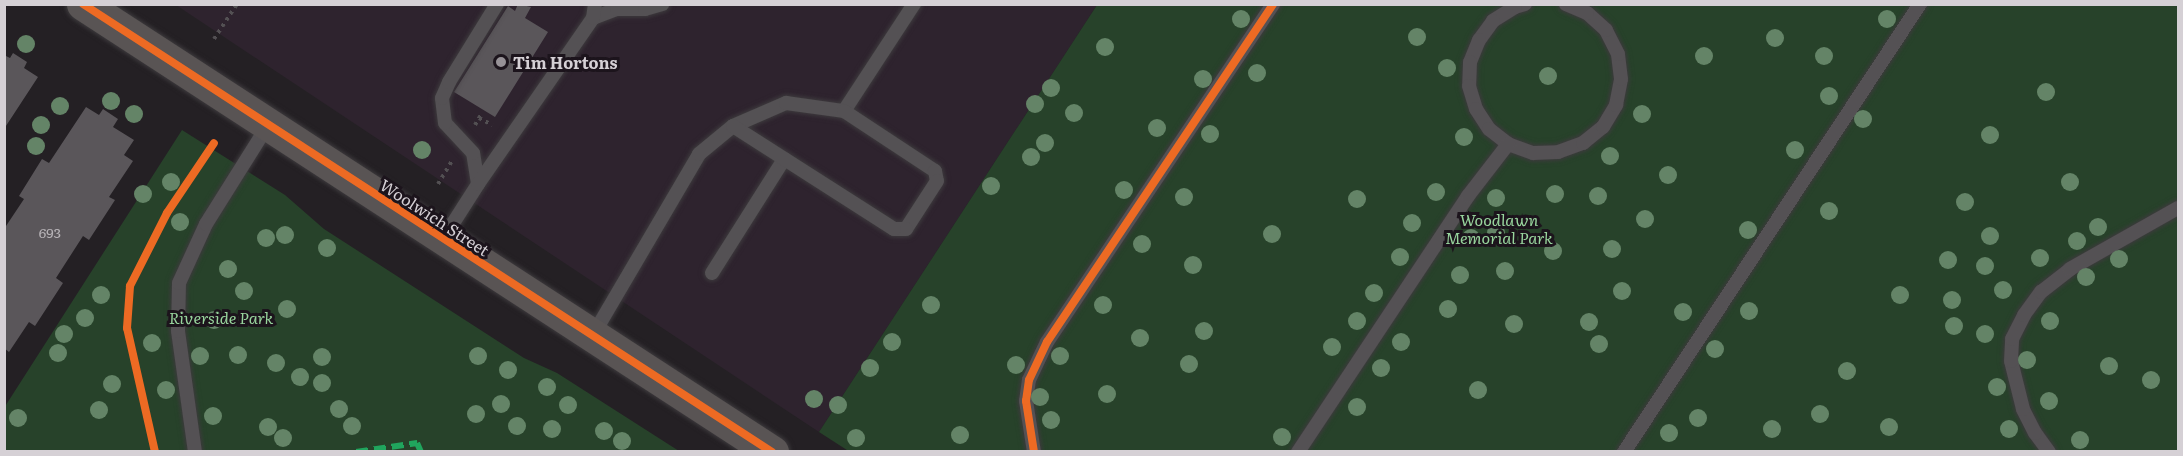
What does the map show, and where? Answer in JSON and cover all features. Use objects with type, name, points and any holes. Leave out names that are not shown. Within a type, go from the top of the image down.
[{"type":"main road","name":"Woolwich Street","points":[[83,4],[772,452]]},
{"type":"lane","points":[[478,184],[473,153],[446,123],[442,98],[449,82],[497,4]]},
{"type":"lane","points":[[443,239],[594,11],[645,9],[662,4]]},
{"type":"lane","points":[[844,111],[914,4]]},
{"type":"lane","points":[[1034,452],[1026,401],[1029,380],[1047,342],[1273,4]]},
{"type":"lane","points":[[1518,5],[1493,21],[1479,40],[1470,62],[1469,86],[1476,109],[1489,129],[1508,144],[1533,153],[1558,152],[1583,143],[1603,127],[1616,105],[1622,79],[1618,54],[1606,30],[1590,9],[1566,4]]},
{"type":"lane","points":[[1624,452],[1920,4]]},
{"type":"lane","points":[[593,335],[699,154],[733,126],[786,104],[844,111],[935,171],[937,182],[906,229],[894,229],[733,126]]},
{"type":"lane","points":[[195,452],[176,316],[179,283],[206,224],[268,125]]},
{"type":"lane","points":[[1298,452],[1468,196],[1508,144]]},
{"type":"lane","points":[[712,273],[784,159]]},
{"type":"lane","points":[[2049,452],[2035,433],[2023,408],[2011,361],[2012,339],[2025,315],[2042,292],[2070,269],[2178,208]]},
{"type":"path","points":[[214,39],[237,4]]},
{"type":"shaded area","points":[[176,5],[1097,5],[819,432]]},
{"type":"green space","name":"Woodlawn Memorial Park","points":[[1097,5],[2178,5],[2178,451],[850,452],[819,432]]},
{"type":"green space","name":"Riverside Park","points":[[182,130],[285,195],[324,229],[524,358],[557,373],[679,451],[5,451],[4,408]]},
{"type":"building","name":"Tim Hortons","points":[[518,4],[531,7],[525,18],[548,32],[495,117],[454,92],[508,6],[515,11]]},
{"type":"building","points":[[13,53],[27,62],[24,68],[38,77],[4,129],[4,55],[10,58]]},
{"type":"building","points":[[86,107],[99,115],[103,109],[118,119],[113,127],[134,140],[124,155],[133,161],[109,197],[115,200],[89,240],[83,236],[56,278],[63,283],[35,326],[29,322],[9,352],[4,348],[4,229],[24,199],[19,196],[42,159],[49,163]]},
{"type":"marked path","points":[[356,452],[417,443],[421,452]]},
{"type":"cycle path","points":[[83,4],[772,452]]},
{"type":"cycle path","points":[[1034,452],[1026,401],[1029,380],[1047,342],[1273,4]]},
{"type":"cycle path","points":[[155,452],[127,328],[130,286],[167,213],[214,143]]},
{"type":"place","name":"Tim Hortons","points":[[501,62]]}]
